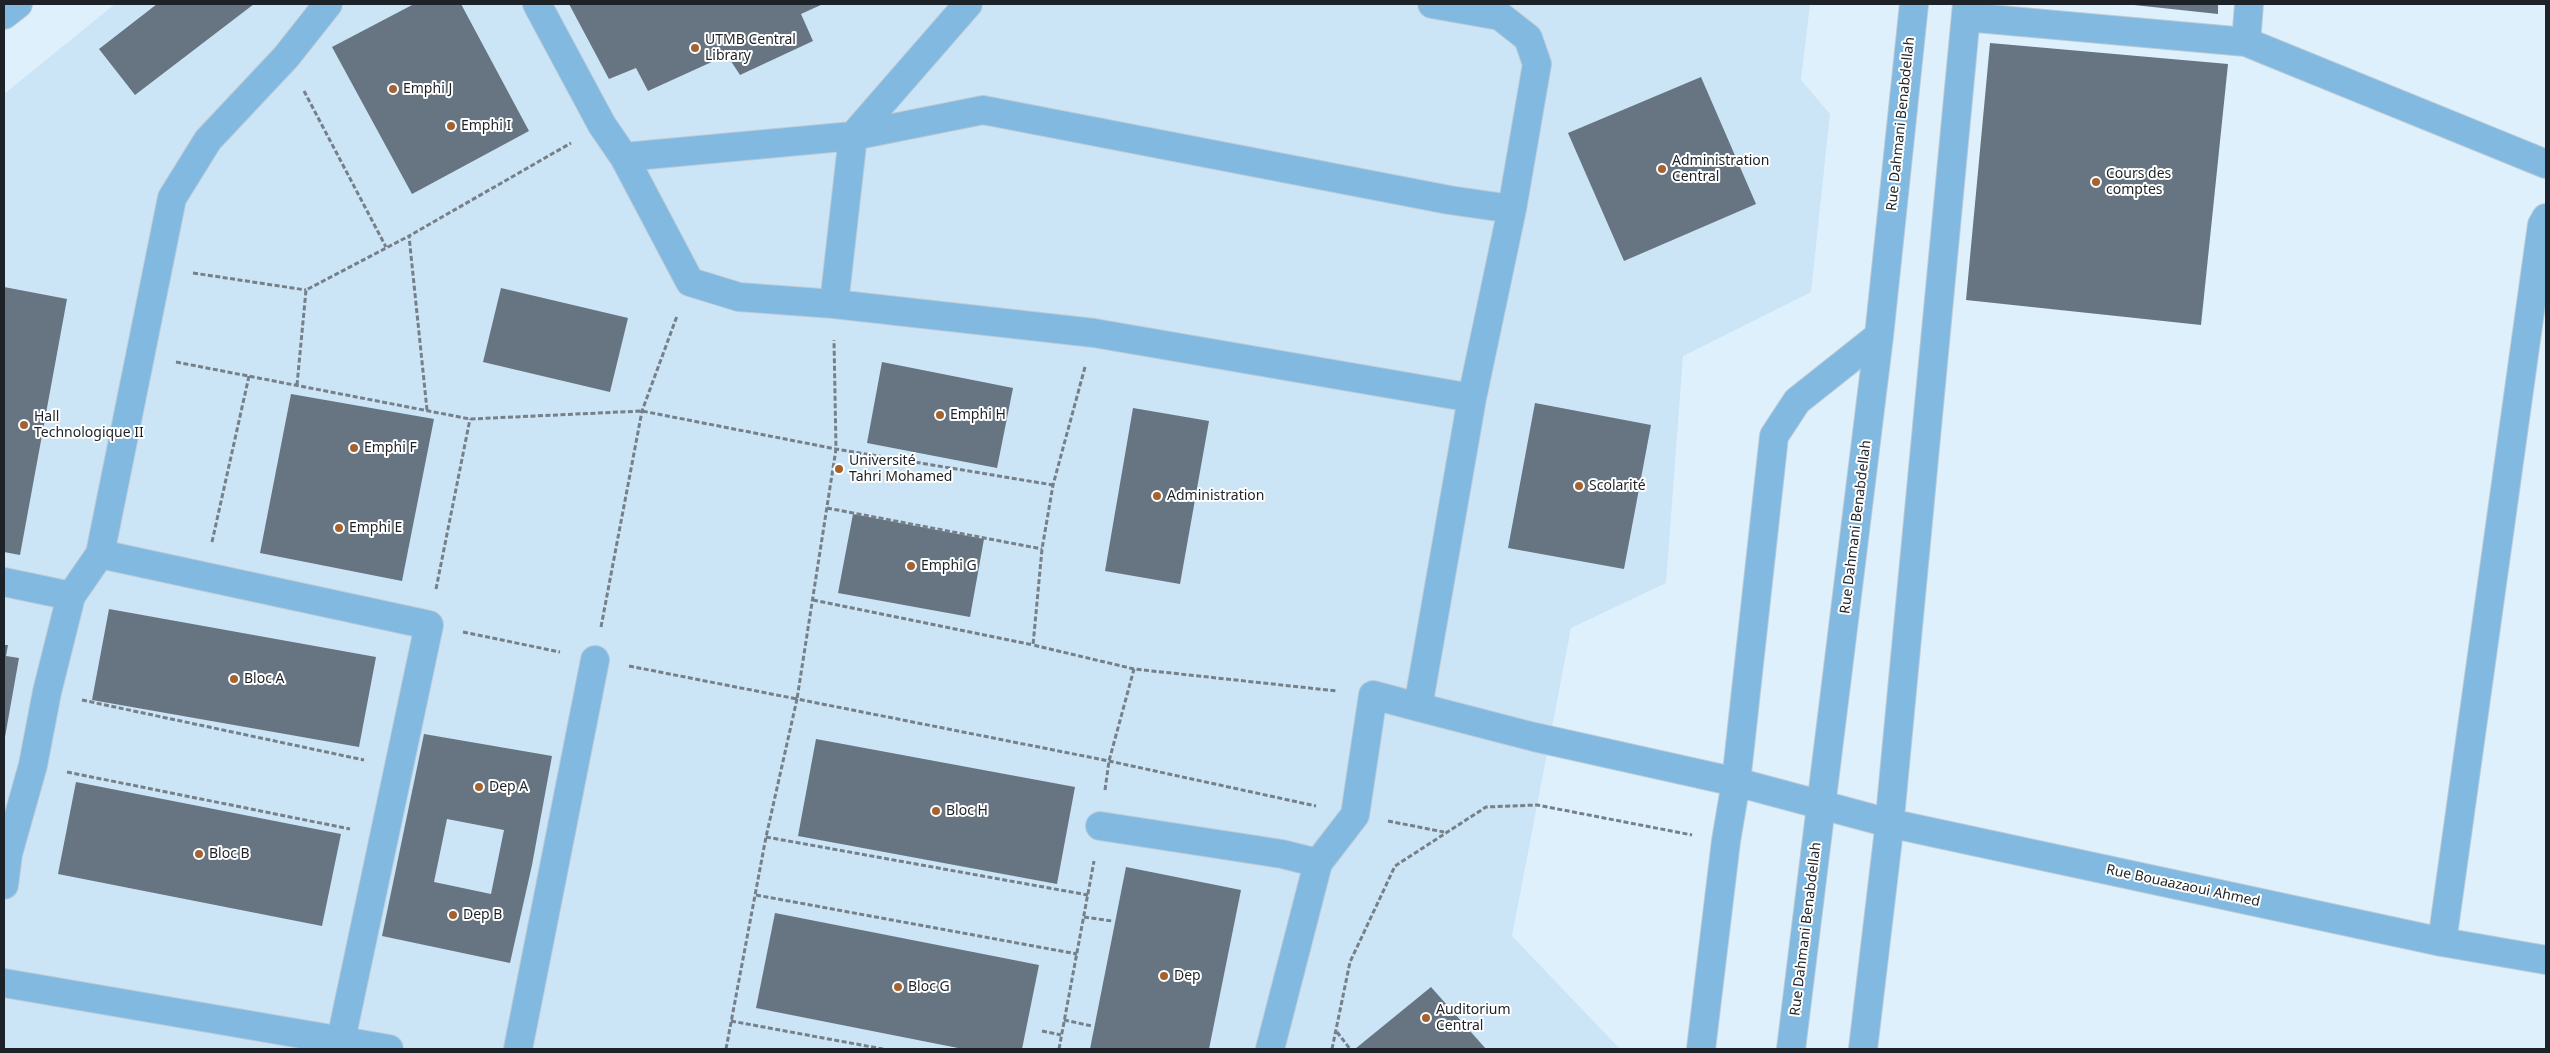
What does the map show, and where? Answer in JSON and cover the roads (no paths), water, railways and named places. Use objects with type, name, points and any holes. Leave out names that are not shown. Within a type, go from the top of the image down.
[{"type":"street","points":[[4,16],[18,4]]},
{"type":"street","points":[[4,885],[6,854],[33,765],[47,692],[71,596],[100,554],[172,198],[208,140],[286,57],[328,4]]},
{"type":"street","points":[[537,4],[602,125],[624,158],[690,282],[739,297],[834,304],[1094,333],[1472,398]]},
{"type":"street","points":[[834,304],[852,136],[968,4]]},
{"type":"street","points":[[1418,707],[1472,398],[1512,209],[1537,64],[1528,38],[1500,16],[1432,4]]},
{"type":"street","name":"Rue Dahmani Benabdellah","points":[[1791,1049],[1879,336],[1914,4]]},
{"type":"street","points":[[2246,42],[2249,4]]},
{"type":"street","points":[[1863,1049],[1889,823],[1967,10],[2246,42],[2546,164]]},
{"type":"street","points":[[624,158],[852,136],[983,110],[1449,200],[1512,209]]},
{"type":"street","points":[[2442,942],[2542,225],[2546,218]]},
{"type":"street","points":[[1701,1049],[1726,841],[1736,782],[1774,436],[1797,401],[1879,336]]},
{"type":"street","points":[[100,554],[429,625],[340,1045]]},
{"type":"street","points":[[4,582],[71,596]]},
{"type":"street","points":[[518,1049],[595,660]]},
{"type":"street","name":"Rue Bouaazaoui Ahmed","points":[[1318,863],[1355,814],[1373,695],[1534,737],[1736,782],[1889,823],[2442,942],[2546,960]]},
{"type":"street","points":[[1100,826],[1282,854],[1318,863],[1270,1049]]},
{"type":"street","points":[[4,983],[340,1045],[389,1049]]},
{"type":"place","name":"UTMB Central Library","points":[[695,48]]},
{"type":"place","name":"Emphi J","points":[[393,89]]},
{"type":"place","name":"Emphi I","points":[[451,126]]},
{"type":"place","name":"Administration Central","points":[[1662,169]]},
{"type":"place","name":"Cours des comptes","points":[[2096,182]]},
{"type":"place","name":"Emphi H","points":[[940,415]]},
{"type":"place","name":"Hall Technologique II","points":[[24,425]]},
{"type":"place","name":"Emphi F","points":[[354,448]]},
{"type":"place","name":"Université Tahri Mohamed","points":[[839,469]]},
{"type":"place","name":"Scolarité","points":[[1579,486]]},
{"type":"place","name":"Administration","points":[[1157,496]]},
{"type":"place","name":"Emphi E","points":[[339,528]]},
{"type":"place","name":"Emphi G","points":[[911,566]]},
{"type":"place","name":"Bloc A","points":[[234,679]]},
{"type":"place","name":"Dep A","points":[[479,787]]},
{"type":"place","name":"Bloc H","points":[[936,811]]},
{"type":"place","name":"Bloc B","points":[[199,854]]},
{"type":"place","name":"Dep B","points":[[453,915]]},
{"type":"place","name":"Dep","points":[[1164,976]]},
{"type":"place","name":"Bloc G","points":[[898,987]]},
{"type":"place","name":"Auditorium Central","points":[[1426,1018]]}]
